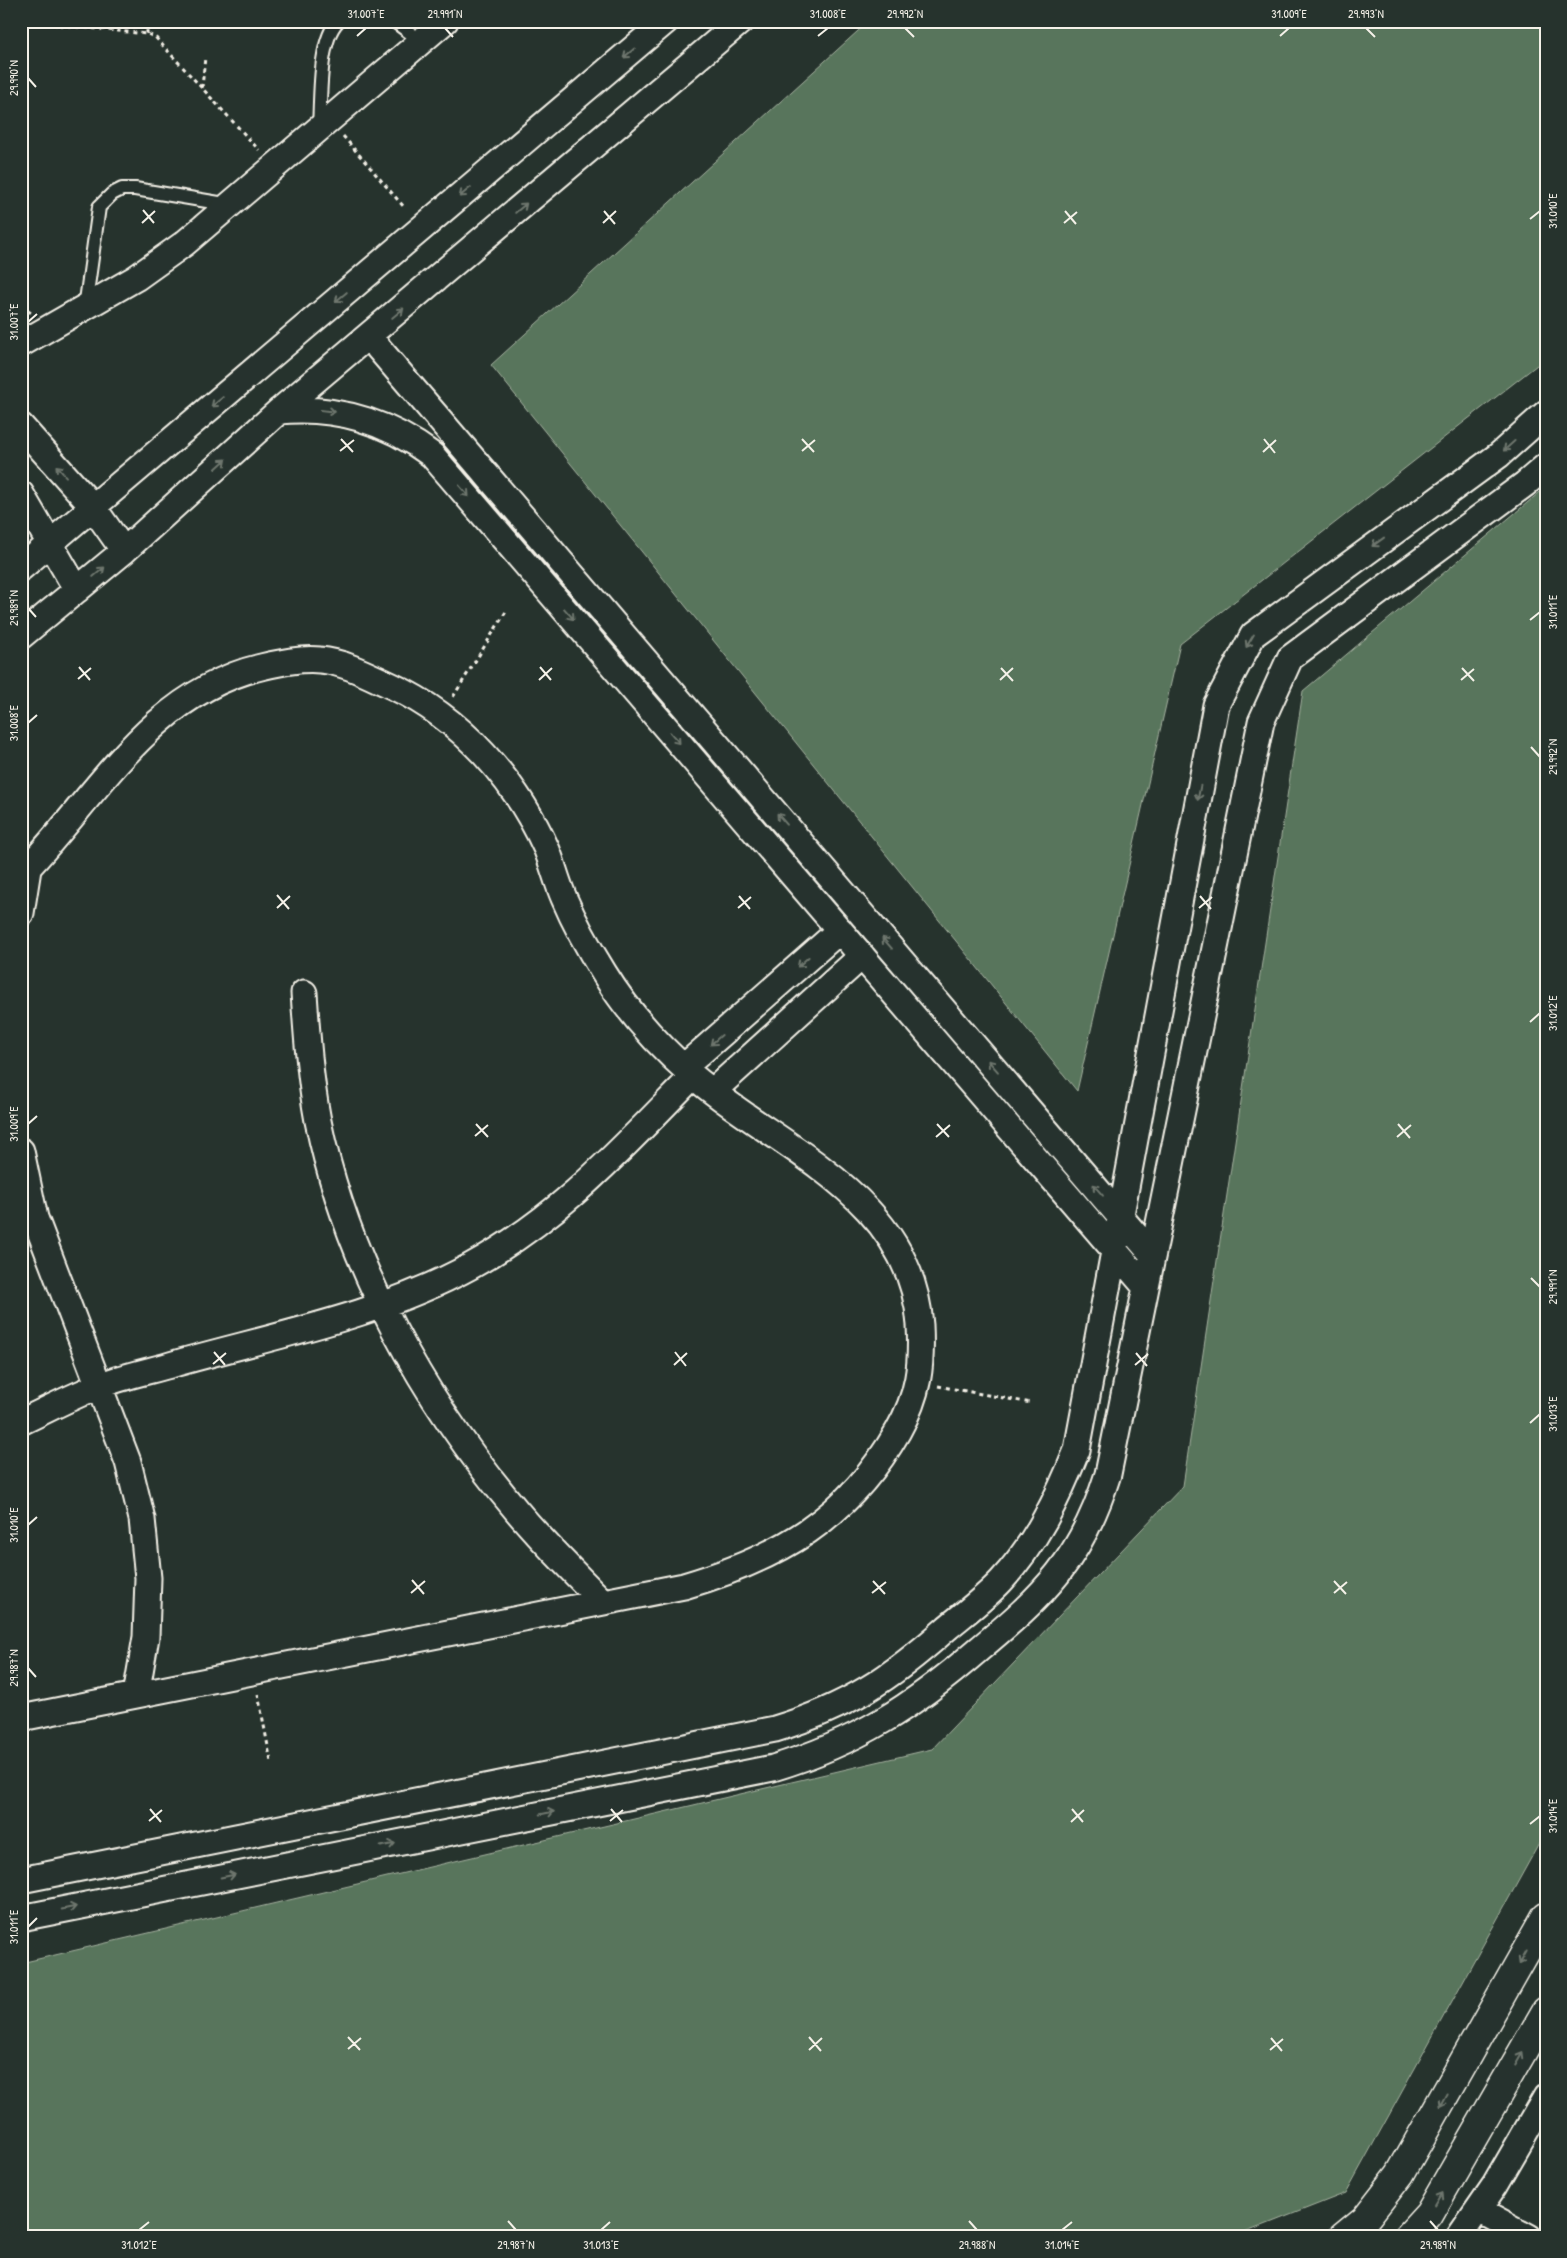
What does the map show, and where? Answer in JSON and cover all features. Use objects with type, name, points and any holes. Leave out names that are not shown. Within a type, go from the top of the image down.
[{"type":"street","points":[[21,344],[136,278],[185,243],[445,21]]},
{"type":"street","points":[[21,568],[666,21]]},
{"type":"street","points":[[21,636],[124,551],[279,412],[741,21]]},
{"type":"street","points":[[369,337],[1152,1254]]},
{"type":"street","points":[[279,412],[319,410],[358,416],[397,431],[432,454],[1145,1286]]},
{"type":"street","points":[[21,1880],[775,1729],[815,1716],[867,1691],[920,1652],[1000,1582],[1037,1533],[1052,1507],[1077,1450],[1216,705],[1253,635],[1499,455],[1546,413]]},
{"type":"street","points":[[21,426],[93,507],[124,551]]},
{"type":"street","points":[[21,1918],[773,1768],[831,1748],[890,1718],[947,1677],[1045,1591],[1077,1547],[1090,1524],[1108,1474],[1261,722],[1290,658],[1517,490],[1546,466]]},
{"type":"street","points":[[21,494],[51,542],[77,590]]},
{"type":"street","points":[[21,913],[24,872],[147,731],[176,706],[209,686],[245,671],[282,662],[320,660],[370,676],[402,690],[442,715],[473,743],[503,776],[528,812],[548,852],[562,894],[581,934],[613,988],[646,1030],[713,1091],[840,1182],[864,1203],[884,1227],[900,1254],[912,1284],[919,1314],[921,1346],[919,1383],[909,1411],[878,1464],[853,1494],[808,1531],[748,1564],[684,1586],[21,1718]]},
{"type":"street","points":[[21,1422],[99,1385],[333,1320],[382,1304],[426,1287],[469,1267],[510,1243],[548,1216],[584,1186],[689,1071],[840,930]]},
{"type":"street","points":[[713,1091],[862,956]]},
{"type":"street","points":[[304,993],[308,1057],[323,1139],[334,1184],[355,1244],[382,1304],[416,1366],[478,1463],[517,1512],[558,1558],[603,1602]]},
{"type":"street","points":[[21,1150],[35,1218],[128,1462],[142,1519],[148,1578],[146,1627],[136,1695]]},
{"type":"street","points":[[1343,2237],[1365,2219],[1400,2174],[1546,1916]]},
{"type":"street","points":[[1408,2237],[1429,2214],[1546,2010]]},
{"type":"street","points":[[1459,2237],[1479,2210],[1546,2097]]},
{"type":"street","points":[[1479,2210],[1529,2237]]},
{"type":"lane","points":[[324,124],[326,44],[332,27],[338,21]]},
{"type":"lane","points":[[394,21],[421,41]]},
{"type":"lane","points":[[85,308],[99,207],[112,194],[122,189],[135,188],[231,205]]},
{"type":"path","points":[[21,21],[147,34],[159,40],[274,168]]},
{"type":"path","points":[[147,21],[147,34]]},
{"type":"path","points":[[202,88],[204,57]]},
{"type":"path","points":[[324,124],[404,207]]},
{"type":"path","points":[[442,715],[507,610]]},
{"type":"path","points":[[919,1383],[1031,1404]]},
{"type":"path","points":[[254,1672],[271,1762]]},
{"type":"green space","points":[[869,21],[1546,21],[1546,358],[1180,644],[1077,1091],[491,365]]},
{"type":"green space","points":[[1546,487],[1546,1831],[1346,2193],[1234,2237],[21,2237],[21,1963],[932,1749],[1183,1486],[1303,691]]}]
